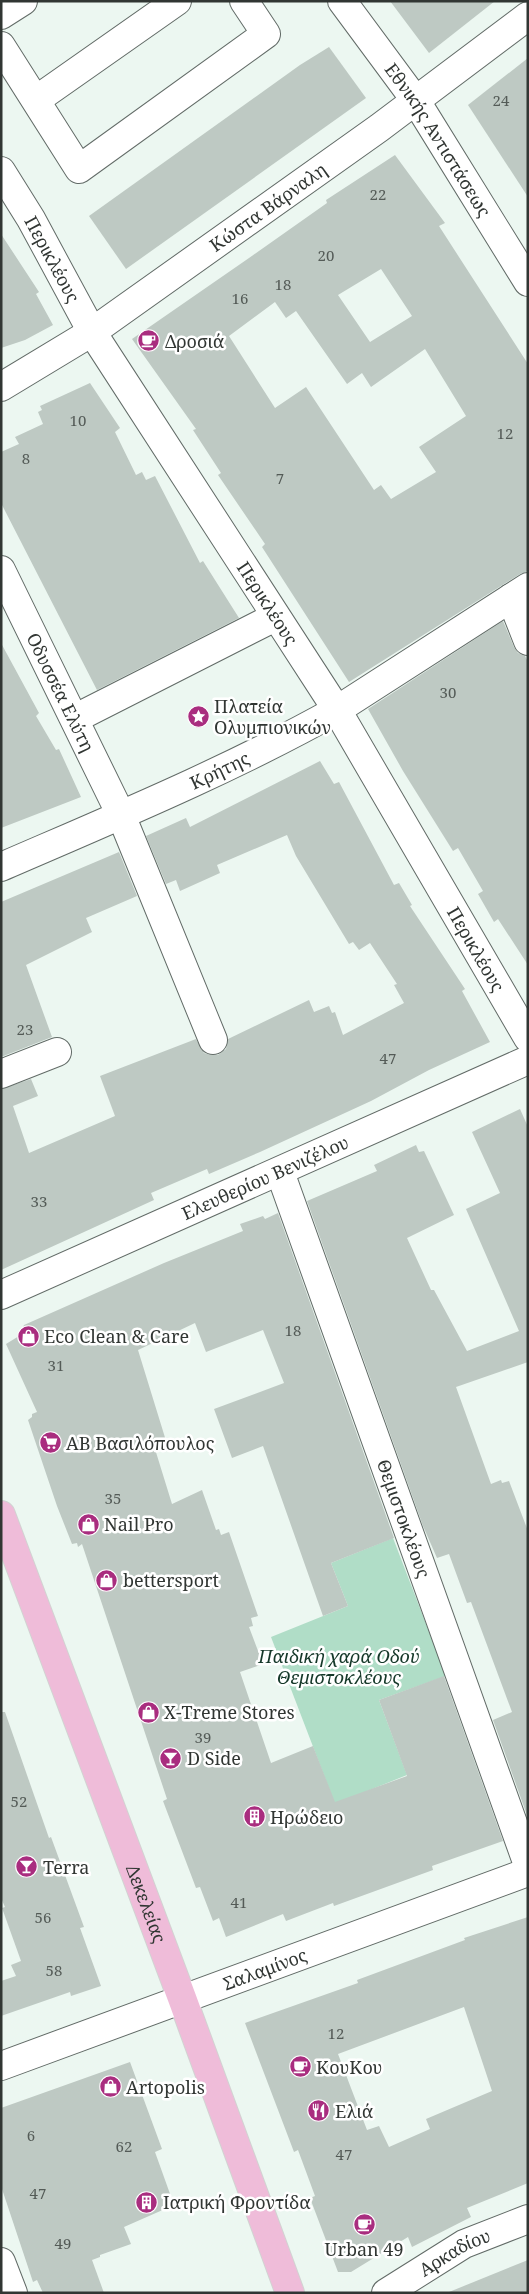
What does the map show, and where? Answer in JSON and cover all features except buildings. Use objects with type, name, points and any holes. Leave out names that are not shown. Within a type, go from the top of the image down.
[{"type":"main road","name":"Δεκελείας","points":[[1,1515],[290,2293]]},
{"type":"street","points":[[1,15],[23,1]]},
{"type":"street","points":[[36,100],[177,1]]},
{"type":"street","points":[[1,46],[79,169],[266,34],[244,1]]},
{"type":"street","name":"Εθνικής Αντιστάσεως","points":[[342,1],[416,101],[528,282]]},
{"type":"street","name":"Κώστα Βάρναλη","points":[[1,387],[92,332],[416,101],[528,16]]},
{"type":"street","name":"Περικλέους","points":[[1,171],[31,218],[92,332],[337,710],[528,1038]]},
{"type":"street","name":"Οδυσσέα Ελύτη","points":[[1,570],[76,718],[121,815],[212,1040]]},
{"type":"street","points":[[519,592],[528,641]]},
{"type":"street","name":"Κρήτης","points":[[1,866],[121,815],[306,728],[337,710],[519,592]]},
{"type":"street","points":[[76,718],[275,616]]},
{"type":"street","points":[[1,1074],[57,1052]]},
{"type":"street","name":"Ελευθερίου Βενιζέλου","points":[[1,1295],[528,1060]]},
{"type":"street","name":"Θεμιστοκλέους","points":[[280,1172],[528,1866]]},
{"type":"street","name":"Σαλαμίνος","points":[[1,2066],[528,1872]]},
{"type":"street","name":"Αρκαδίου","points":[[386,2293],[464,2244],[528,2219]]},
{"type":"street","points":[[1,2262],[13,2293]]},
{"type":"green space","name":"Παιδική χαρά Οδού Θεμιστοκλέους","points":[[393,1538],[446,1676],[379,1700],[407,1775],[335,1804],[271,1637],[348,1606],[331,1563]]},
{"type":"place","name":"Δροσιά","points":[[149,341]]},
{"type":"place","name":"Πλατεία Ολυμπιονικών","points":[[198,716]]},
{"type":"place","name":"Eco Clean & Care","points":[[28,1336]]},
{"type":"place","name":"ΑΒ Βασιλόπουλος","points":[[50,1443]]},
{"type":"place","name":"Nail Pro","points":[[88,1524]]},
{"type":"place","name":"bettersport","points":[[107,1580]]},
{"type":"place","name":"X-Treme Stores","points":[[148,1712]]},
{"type":"place","name":"D Side","points":[[171,1758]]},
{"type":"place","name":"Ηρώδειο","points":[[254,1817]]},
{"type":"place","name":"Terra","points":[[27,1867]]},
{"type":"place","name":"ΚουΚου","points":[[300,2067]]},
{"type":"place","name":"Artopolis","points":[[110,2087]]},
{"type":"place","name":"Ελιά","points":[[319,2111]]},
{"type":"place","name":"Ιατρική Φροντίδα","points":[[147,2202]]},
{"type":"place","name":"Urban 49","points":[[364,2224]]}]
